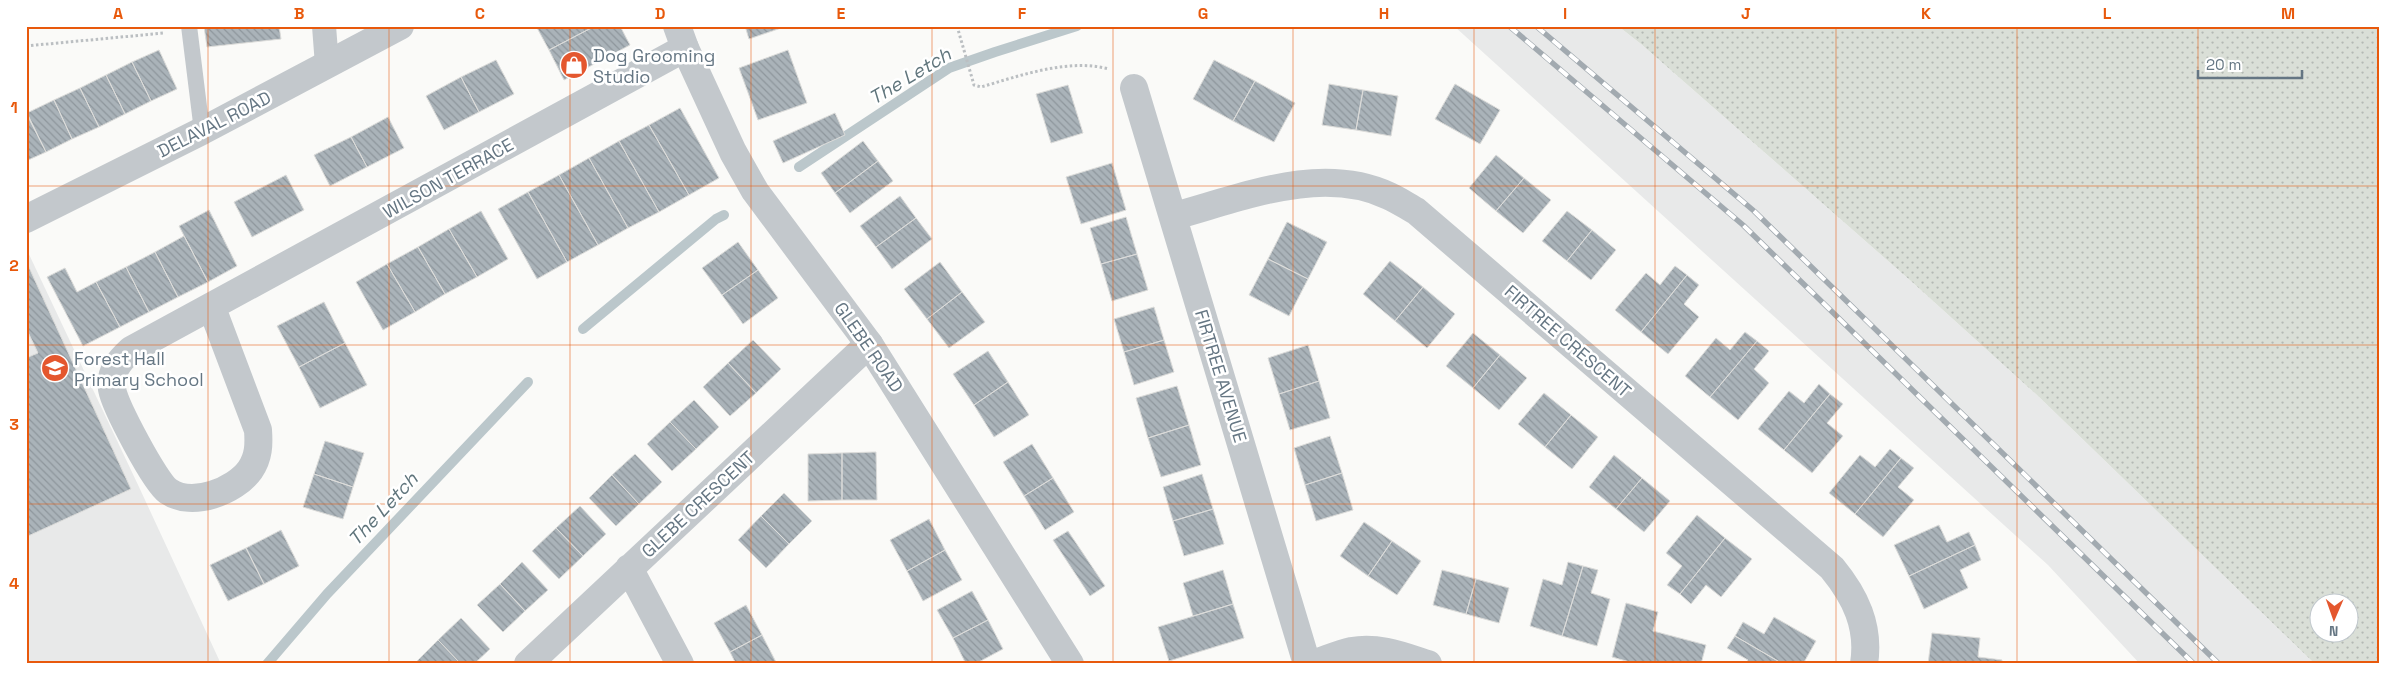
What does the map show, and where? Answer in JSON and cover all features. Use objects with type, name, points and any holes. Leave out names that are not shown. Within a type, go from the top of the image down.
[{"type":"street","points":[[324,26],[328,64]]},
{"type":"street","name":"DELAVAL ROAD","points":[[26,219],[202,131],[400,26]]},
{"type":"street","name":"WILSON TERRACE","points":[[212,308],[258,430],[259,445],[256,458],[249,471],[237,482],[199,498],[183,497],[170,493],[158,483],[118,405],[112,388],[113,372],[120,360],[131,350],[212,308],[681,37]]},
{"type":"street","name":"GLEBE ROAD","points":[[681,37],[733,152],[755,191],[869,344],[1070,664]]},
{"type":"street","name":"FIRTREE AVENUE","points":[[1134,88],[1307,664]]},
{"type":"street","name":"FIRTREE CRESCENT","points":[[1174,216],[1289,185],[1317,183],[1360,187],[1388,195],[1416,210],[1832,568],[1847,586],[1856,602],[1863,624],[1866,651],[1864,664]]},
{"type":"street","name":"GLEBE CRESCENT","points":[[528,664],[869,344]]},
{"type":"street","points":[[629,568],[680,664]]},
{"type":"street","points":[[1312,664],[1352,651],[1370,650],[1388,652],[1428,664]]},
{"type":"lane","points":[[190,28],[202,131]]},
{"type":"path","points":[[957,26],[974,85],[981,87],[1040,69],[1096,66],[1114,71],[1134,88]]},
{"type":"path","points":[[26,46],[190,28]]},
{"type":"shaded area","points":[[1454,26],[1618,26],[1641,44],[1912,282],[2038,396],[2315,664],[2140,664],[2048,565]]},
{"type":"shaded area","points":[[1618,26],[2380,26],[2380,664],[2315,664],[2038,396],[1912,282],[1641,44]]},
{"type":"shaded area","name":"Forest Hall Primary School","points":[[26,248],[139,487],[221,664],[26,664]]},
{"type":"building","points":[[204,26],[279,26],[281,39],[207,47]]},
{"type":"building","points":[[536,26],[595,26],[549,50]]},
{"type":"building","name":"Dog Grooming Studio","points":[[595,26],[620,26],[630,45],[564,80],[549,50]]},
{"type":"building","points":[[745,26],[787,26],[749,39]]},
{"type":"building","points":[[159,50],[177,89],[151,101],[132,62]]},
{"type":"building","points":[[788,50],[807,103],[758,120],[739,68]]},
{"type":"building","points":[[496,60],[514,94],[479,112],[461,77]]},
{"type":"building","points":[[1214,60],[1255,81],[1233,121],[1193,99]]},
{"type":"building","points":[[132,62],[151,101],[125,114],[106,75]]},
{"type":"building","points":[[106,75],[125,114],[99,127],[80,88]]},
{"type":"building","points":[[461,77],[479,112],[444,130],[426,96]]},
{"type":"building","points":[[1255,81],[1295,103],[1274,142],[1233,121]]},
{"type":"building","points":[[1329,84],[1363,90],[1356,130],[1322,125]]},
{"type":"building","points":[[1455,84],[1500,110],[1480,144],[1435,119]]},
{"type":"building","points":[[1068,85],[1083,133],[1051,143],[1036,94]]},
{"type":"building","points":[[80,88],[99,127],[72,139],[54,100]]},
{"type":"building","points":[[1363,90],[1398,96],[1391,136],[1356,130]]},
{"type":"building","points":[[54,100],[72,139],[46,152],[27,113]]},
{"type":"building","points":[[680,108],[719,178],[689,195],[649,125]]},
{"type":"building","points":[[26,113],[46,152],[26,161]]},
{"type":"building","points":[[835,113],[845,135],[783,163],[773,141]]},
{"type":"building","points":[[388,117],[404,148],[367,167],[351,137]]},
{"type":"building","points":[[649,125],[689,195],[659,212],[619,141]]},
{"type":"building","points":[[351,137],[367,167],[330,186],[314,155]]},
{"type":"building","points":[[619,141],[659,212],[628,228],[589,158]]},
{"type":"building","points":[[863,141],[878,161],[835,193],[821,173]]},
{"type":"building","points":[[1496,155],[1524,178],[1496,211],[1469,188]]},
{"type":"building","points":[[589,158],[628,228],[598,245],[559,175]]},
{"type":"building","points":[[878,161],[893,181],[850,213],[835,193]]},
{"type":"building","points":[[1112,163],[1126,210],[1081,224],[1066,177]]},
{"type":"building","points":[[286,175],[304,210],[252,237],[234,202]]},
{"type":"building","points":[[559,175],[598,245],[567,262],[528,192]]},
{"type":"building","points":[[1524,178],[1551,200],[1523,233],[1496,211]]},
{"type":"building","points":[[528,192],[567,262],[537,279],[498,209]]},
{"type":"building","points":[[900,196],[916,218],[876,247],[860,226]]},
{"type":"building","points":[[209,210],[237,266],[208,282],[179,226]]},
{"type":"building","points":[[481,211],[508,259],[477,277],[449,229]]},
{"type":"building","points":[[1567,211],[1592,230],[1567,261],[1542,241]]},
{"type":"building","points":[[1126,217],[1137,254],[1101,264],[1090,228]]},
{"type":"building","points":[[916,218],[932,239],[892,269],[876,247]]},
{"type":"building","points":[[1287,222],[1327,242],[1308,279],[1268,259]]},
{"type":"building","points":[[449,229],[477,277],[445,294],[418,247]]},
{"type":"building","points":[[1592,230],[1616,250],[1591,280],[1567,261]]},
{"type":"building","points":[[184,236],[208,282],[178,297],[155,252]]},
{"type":"building","points":[[738,242],[758,270],[722,295],[702,268]]},
{"type":"building","points":[[418,247],[445,294],[415,312],[387,264]]},
{"type":"building","points":[[155,252],[178,297],[149,312],[126,267]]},
{"type":"building","points":[[1137,254],[1148,290],[1112,301],[1101,264]]},
{"type":"building","points":[[1268,259],[1308,279],[1289,316],[1249,295]]},
{"type":"building","points":[[26,261],[131,489],[26,537],[26,358],[38,353],[26,328]]},
{"type":"building","points":[[1390,261],[1423,287],[1395,321],[1363,294]]},
{"type":"building","points":[[940,262],[962,292],[927,319],[904,289]]},
{"type":"building","points":[[387,264],[415,312],[383,330],[356,282]]},
{"type":"building","points":[[1675,266],[1687,275],[1641,332],[1615,310],[1646,273],[1660,285]]},
{"type":"building","points":[[126,267],[149,312],[120,327],[96,282]]},
{"type":"building","points":[[65,268],[77,292],[96,282],[120,327],[83,346],[47,277]]},
{"type":"building","points":[[758,270],[778,298],[743,324],[722,295]]},
{"type":"building","points":[[1687,275],[1699,285],[1684,304],[1699,317],[1668,354],[1641,332]]},
{"type":"building","points":[[1423,287],[1455,314],[1427,348],[1395,321]]},
{"type":"building","points":[[962,292],[985,322],[949,348],[927,319]]},
{"type":"building","points":[[324,302],[345,343],[299,367],[277,326]]},
{"type":"building","points":[[1154,307],[1164,340],[1124,352],[1114,319]]},
{"type":"building","points":[[1745,332],[1757,341],[1710,397],[1685,376],[1716,338],[1730,350]]},
{"type":"building","points":[[1473,333],[1500,355],[1473,388],[1446,366]]},
{"type":"building","points":[[753,340],[781,369],[756,393],[728,363]]},
{"type":"building","points":[[1164,340],[1174,372],[1134,385],[1124,352]]},
{"type":"building","points":[[1757,341],[1769,351],[1754,369],[1769,383],[1738,420],[1710,397]]},
{"type":"building","points":[[345,343],[367,385],[320,408],[299,367]]},
{"type":"building","points":[[1308,345],[1319,381],[1279,394],[1268,358]]},
{"type":"building","points":[[988,351],[1008,382],[974,405],[953,374]]},
{"type":"building","points":[[1500,355],[1527,378],[1499,410],[1473,388]]},
{"type":"building","points":[[728,363],[756,393],[730,416],[703,387]]},
{"type":"building","points":[[1319,381],[1330,418],[1290,430],[1279,394]]},
{"type":"building","points":[[1008,382],[1029,415],[994,437],[974,405]]},
{"type":"building","points":[[1819,384],[1830,394],[1784,450],[1758,429],[1789,391],[1804,403]]},
{"type":"building","points":[[1177,386],[1189,425],[1148,438],[1136,398]]},
{"type":"building","points":[[1544,393],[1571,415],[1545,447],[1518,424]]},
{"type":"building","points":[[1830,394],[1843,404],[1827,423],[1843,436],[1812,473],[1784,450]]},
{"type":"building","points":[[694,400],[719,427],[696,449],[670,422]]},
{"type":"building","points":[[1571,415],[1598,437],[1572,469],[1545,447]]},
{"type":"building","points":[[670,422],[696,449],[672,471],[647,444]]},
{"type":"building","points":[[1189,425],[1201,465],[1161,477],[1148,438]]},
{"type":"building","points":[[1330,436],[1342,473],[1305,485],[1294,448]]},
{"type":"building","points":[[325,441],[364,453],[353,487],[314,474]]},
{"type":"building","points":[[1032,444],[1053,478],[1024,496],[1003,462]]},
{"type":"building","points":[[1890,449],[1901,458],[1855,514],[1829,493],[1860,455],[1875,467]]},
{"type":"building","points":[[876,452],[877,500],[842,500],[842,453]]},
{"type":"building","points":[[842,453],[842,500],[808,501],[808,454]]},
{"type":"building","points":[[635,454],[662,482],[639,504],[612,475]]},
{"type":"building","points":[[1614,455],[1642,478],[1616,509],[1589,487]]},
{"type":"building","points":[[1901,458],[1914,468],[1898,487],[1914,500],[1883,537],[1855,514]]},
{"type":"building","points":[[1342,473],[1353,510],[1316,521],[1305,485]]},
{"type":"building","points":[[314,474],[353,487],[343,519],[303,507]]},
{"type":"building","points":[[1202,474],[1213,509],[1173,521],[1163,487]]},
{"type":"building","points":[[612,475],[639,504],[616,526],[589,498]]},
{"type":"building","points":[[1053,478],[1074,512],[1045,530],[1024,496]]},
{"type":"building","points":[[1642,478],[1670,501],[1644,532],[1616,509]]},
{"type":"building","points":[[784,493],[812,521],[789,544],[761,516]]},
{"type":"building","points":[[580,506],[606,534],[583,556],[556,528]]},
{"type":"building","points":[[1213,509],[1224,544],[1184,556],[1173,521]]},
{"type":"building","points":[[1697,515],[1725,538],[1680,594],[1667,585],[1682,566],[1666,553]]},
{"type":"building","points":[[761,516],[789,544],[766,568],[738,540]]},
{"type":"building","points":[[929,519],[945,550],[907,571],[890,540]]},
{"type":"building","points":[[1364,522],[1392,541],[1368,576],[1340,556]]},
{"type":"building","points":[[1939,525],[1947,542],[1969,532],[1975,545],[1909,576],[1894,545]]},
{"type":"building","points":[[556,528],[583,556],[559,579],[532,551]]},
{"type":"building","points":[[281,530],[299,566],[264,584],[246,548]]},
{"type":"building","points":[[1068,531],[1105,586],[1090,596],[1053,540]]},
{"type":"building","points":[[1725,538],[1752,559],[1721,597],[1706,585],[1691,604],[1680,594]]},
{"type":"building","points":[[1392,541],[1421,561],[1397,595],[1368,576]]},
{"type":"building","points":[[1975,545],[1981,560],[1960,570],[1968,588],[1924,609],[1909,576]]},
{"type":"building","points":[[246,548],[264,584],[228,601],[210,565]]},
{"type":"building","points":[[945,550],[962,580],[923,601],[907,571]]},
{"type":"building","points":[[522,562],[548,590],[525,611],[500,584]]},
{"type":"building","points":[[1568,562],[1583,566],[1562,636],[1530,626],[1543,579],[1562,585]]},
{"type":"building","points":[[1583,566],[1598,570],[1591,593],[1610,599],[1597,646],[1562,636]]},
{"type":"building","points":[[1223,570],[1233,604],[1193,616],[1183,583]]},
{"type":"building","points":[[1442,570],[1476,579],[1466,614],[1433,605]]},
{"type":"building","points":[[1476,579],[1509,588],[1499,623],[1466,614]]},
{"type":"building","points":[[500,584],[525,611],[503,632],[477,605]]},
{"type":"building","points":[[972,591],[988,620],[953,638],[937,610]]},
{"type":"building","points":[[1626,603],[1658,612],[1653,631],[1706,645],[1701,664],[1637,664],[1612,657]]},
{"type":"building","points":[[1233,604],[1244,638],[1169,661],[1158,627]]},
{"type":"building","points":[[746,605],[762,635],[730,652],[714,623]]},
{"type":"building","points":[[1774,617],[1816,641],[1803,664],[1783,664],[1735,636],[1743,622],[1764,634]]},
{"type":"building","points":[[461,618],[490,649],[474,664],[461,664],[438,640]]},
{"type":"building","points":[[988,620],[1003,649],[975,664],[966,664],[953,638]]},
{"type":"building","points":[[1932,633],[1980,638],[1978,657],[2002,660],[2002,664],[1928,664]]},
{"type":"building","points":[[762,635],[777,664],[736,664],[730,652]]},
{"type":"building","points":[[1735,636],[1783,664],[1746,664],[1748,660],[1727,648]]},
{"type":"building","points":[[438,640],[461,664],[418,664],[416,662]]},
{"type":"waterway","name":"The Letch","points":[[799,167],[949,68],[1077,26]]},
{"type":"waterway","name":"The Letch","points":[[583,329],[716,219],[724,215]]},
{"type":"waterway","name":"The Letch","points":[[267,664],[327,594],[528,382]]},
{"type":"railway","points":[[1509,26],[1743,225],[2194,664]]},
{"type":"railway","points":[[1536,26],[1754,211],[2219,664]]},
{"type":"place","name":"Dog Grooming Studio","points":[[574,65]]},
{"type":"place","name":"Forest Hall Primary School","points":[[55,368]]}]
